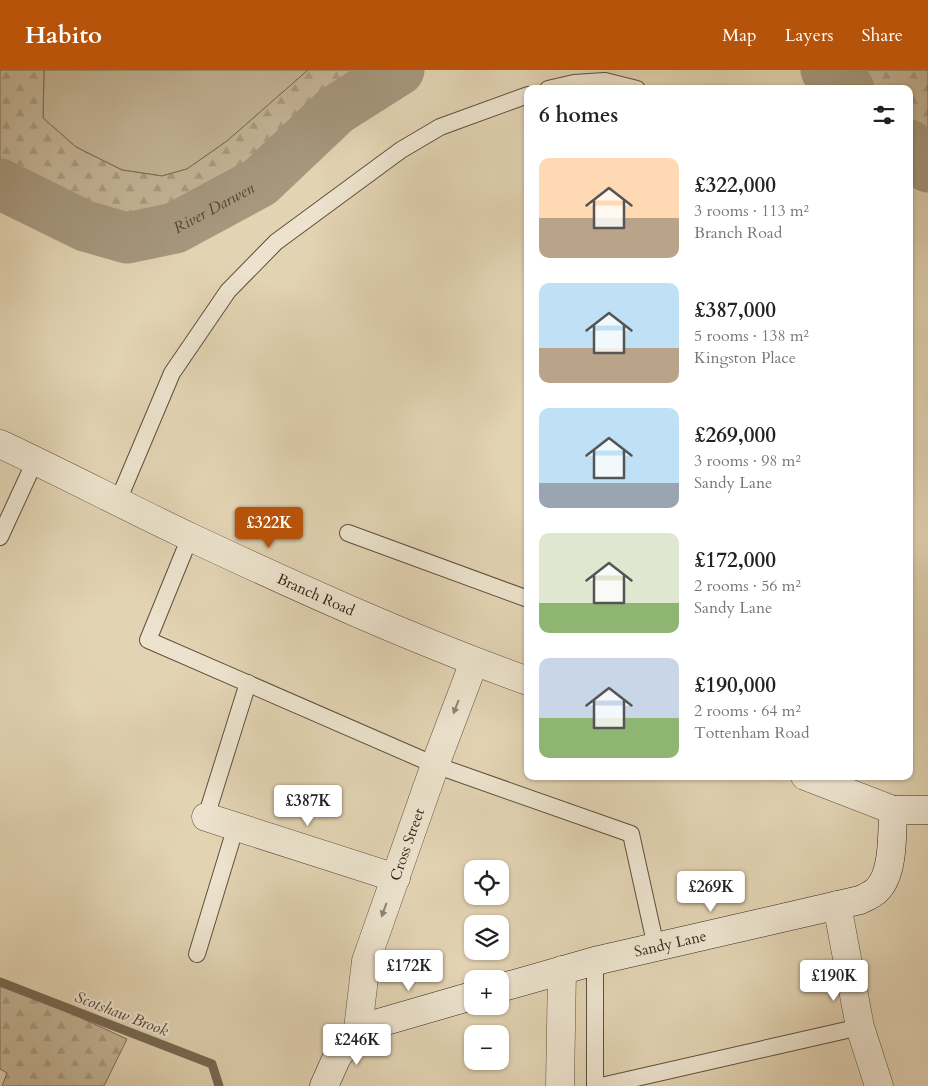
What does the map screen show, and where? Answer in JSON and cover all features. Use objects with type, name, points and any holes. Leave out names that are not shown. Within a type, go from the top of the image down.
[{"type":"street","name":"Branch Road","points":[[0,444],[190,537],[370,618],[474,662],[524,680]]},
{"type":"street","name":"Cross Street","points":[[358,1029],[366,962],[434,765],[474,662]]},
{"type":"street","points":[[815,780],[893,810],[928,810]]},
{"type":"street","name":"Sandy Lane","points":[[509,985],[656,947],[837,906],[871,895],[884,881],[887,872],[893,810]]},
{"type":"street","points":[[206,817],[396,878]]},
{"type":"street","points":[[837,906],[860,1028],[879,1086]]},
{"type":"street","points":[[560,1086],[562,970]]},
{"type":"street","points":[[324,1086],[337,1057],[358,1029],[464,998]]},
{"type":"lane","points":[[565,85],[605,81],[621,85]]},
{"type":"lane","points":[[118,501],[172,373],[228,291],[258,259],[276,242],[401,150],[440,127],[524,96]]},
{"type":"lane","points":[[0,537],[35,460]]},
{"type":"lane","points":[[348,533],[524,598]]},
{"type":"lane","points":[[190,537],[148,640],[434,765],[631,834],[656,947]]},
{"type":"lane","points":[[206,817],[248,683]]},
{"type":"lane","points":[[197,954],[236,826]]},
{"type":"lane","points":[[595,962],[595,1086]]},
{"type":"lane","points":[[601,1086],[860,1028]]},
{"type":"green space","points":[[0,70],[44,70],[43,118],[76,147],[122,170],[162,176],[187,169],[227,141],[308,70],[380,70],[358,85],[252,173],[159,221],[121,225],[73,213],[17,179],[0,163]]},
{"type":"green space","points":[[44,70],[308,70],[227,141],[187,169],[162,176],[122,170],[76,147],[43,118]]},
{"type":"green space","points":[[842,70],[928,70],[928,148],[913,131],[913,85],[859,85]]},
{"type":"green space","points":[[0,981],[127,1039],[104,1086],[2,1086],[7,1073],[0,1069]]},
{"type":"waterway","name":"River Darwen","points":[[0,184],[85,226],[127,238],[175,228],[260,182],[336,110],[399,70]]},
{"type":"waterway","name":"River Darwen","points":[[826,70],[844,85]]},
{"type":"waterway","name":"River Darwen","points":[[913,150],[928,167]]},
{"type":"waterway","name":"Scotshaw Brook","points":[[0,982],[212,1064],[219,1086]]}]
